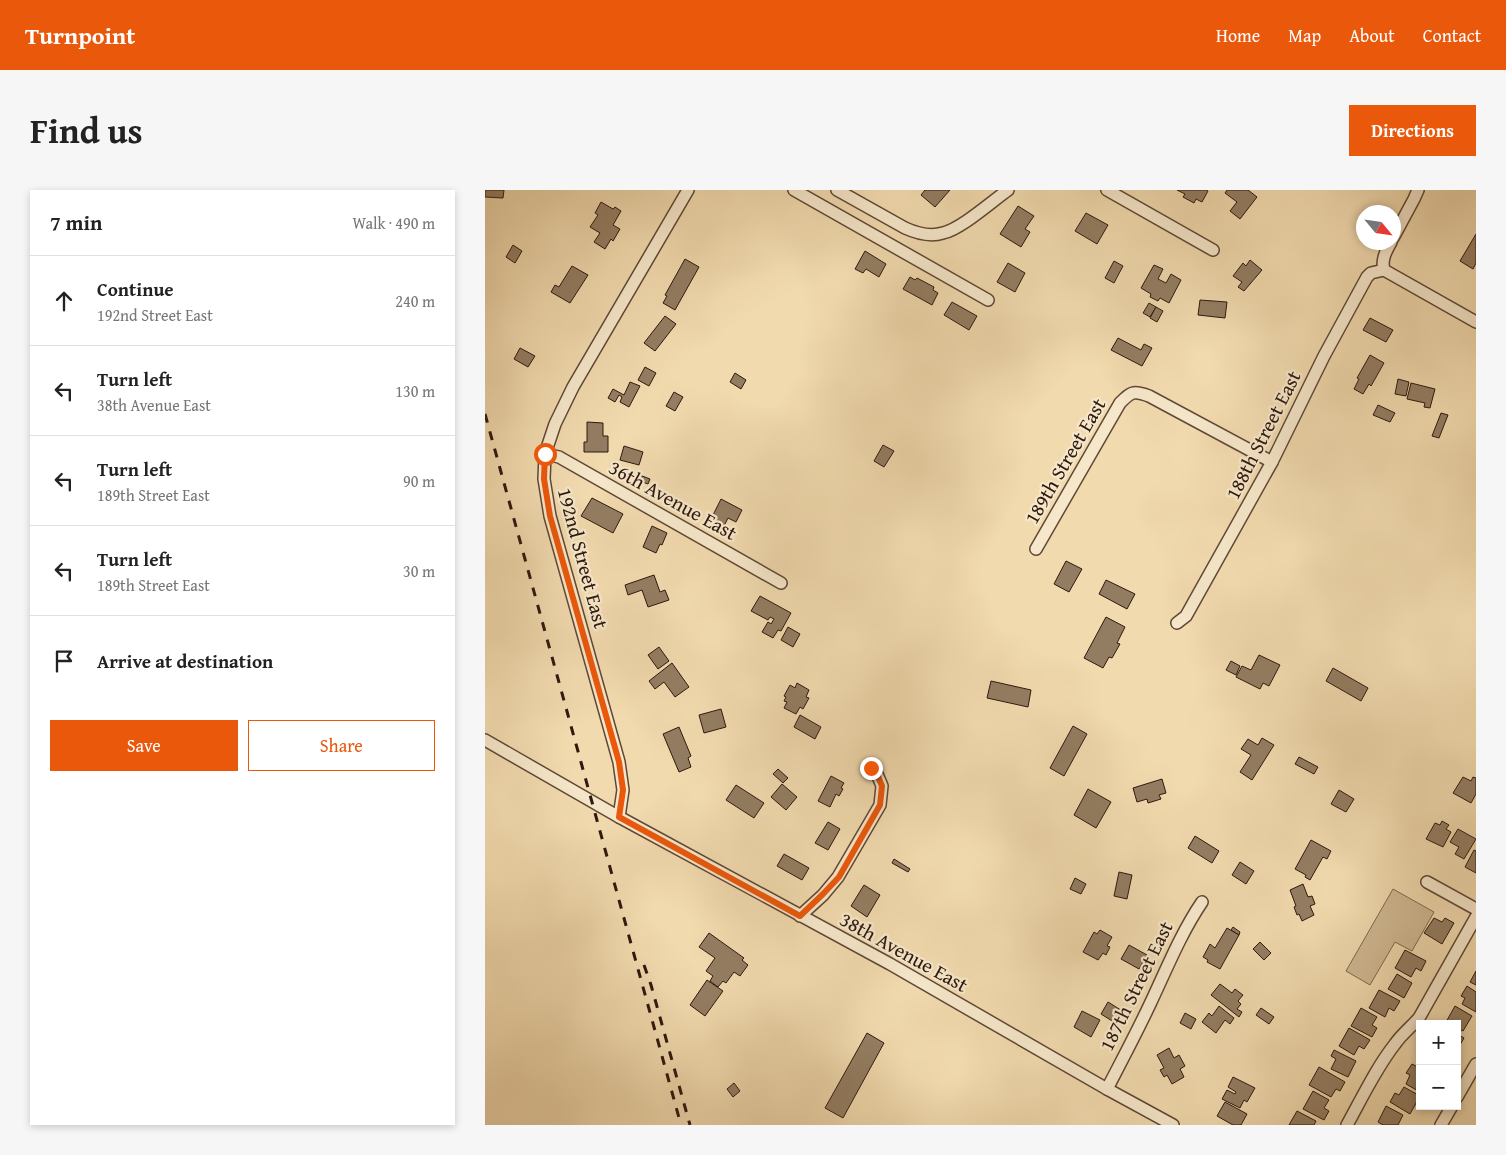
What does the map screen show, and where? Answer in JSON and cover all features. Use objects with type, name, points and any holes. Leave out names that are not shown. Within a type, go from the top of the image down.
[{"type":"street","name":"192nd Street East","points":[[619,817],[623,790],[619,762],[550,516],[544,479],[545,454],[555,424],[573,387],[688,190]]},
{"type":"street","points":[[793,190],[987,300]]},
{"type":"street","points":[[837,190],[905,228],[914,232],[934,234],[942,234],[956,228],[1008,190]]},
{"type":"street","points":[[1107,190],[1213,250]]},
{"type":"street","points":[[1401,223],[1418,190]]},
{"type":"street","points":[[1387,250],[1384,256],[1384,270],[1476,322]]},
{"type":"street","name":"188th Street East","points":[[1177,623],[1186,616],[1272,462],[1324,356],[1367,277],[1371,273],[1384,270]]},
{"type":"street","name":"189th Street East","points":[[1036,548],[1120,403],[1129,394],[1136,392],[1149,396],[1272,462]]},
{"type":"street","name":"36th Avenue East","points":[[545,454],[559,457],[781,583]]},
{"type":"street","name":"38th Avenue East","points":[[485,740],[619,817],[890,964],[1173,1125]]},
{"type":"street","points":[[800,916],[839,877],[880,805],[882,786],[877,774],[871,768]]},
{"type":"street","points":[[1427,882],[1476,909]]},
{"type":"street","name":"187th Street East","points":[[1107,1089],[1139,1027],[1181,935],[1201,902]]},
{"type":"street","points":[[1347,1125],[1391,1049],[1419,1018],[1476,918]]},
{"type":"street","points":[[1461,1090],[1476,1064]]},
{"type":"street","points":[[1441,1125],[1450,1110]]},
{"type":"shaded area","points":[[1393,889],[1434,912],[1412,951],[1395,942],[1370,985],[1346,971]]},
{"type":"building","points":[[485,190],[504,190],[503,198],[485,197]]},
{"type":"building","points":[[925,190],[950,190],[935,207],[921,195]]},
{"type":"building","points":[[1177,190],[1208,191],[1202,202],[1196,199],[1194,203],[1183,197],[1185,194]]},
{"type":"building","points":[[1227,190],[1248,190],[1257,197],[1240,219],[1230,211],[1237,202],[1225,193]]},
{"type":"building","points":[[601,202],[621,211],[613,225],[620,229],[613,241],[611,239],[605,249],[594,242],[600,233],[590,227],[598,215],[595,213]]},
{"type":"building","points":[[1018,206],[1034,216],[1025,229],[1030,232],[1021,247],[1000,234]]},
{"type":"building","points":[[1086,213],[1108,225],[1097,244],[1075,231]]},
{"type":"building","points":[[1476,234],[1476,263],[1473,269],[1460,261]]},
{"type":"building","points":[[513,245],[522,251],[515,263],[506,257]]},
{"type":"building","points":[[865,251],[886,264],[879,277],[866,269],[863,273],[855,269]]},
{"type":"building","points":[[685,259],[699,267],[675,310],[663,303],[667,296],[665,295]]},
{"type":"building","points":[[1250,260],[1262,270],[1244,291],[1238,287],[1242,282],[1233,276],[1243,263],[1246,266]]},
{"type":"building","points":[[1114,261],[1123,266],[1114,283],[1105,278]]},
{"type":"building","points":[[1008,263],[1025,273],[1015,292],[997,282]]},
{"type":"building","points":[[1154,265],[1163,269],[1158,279],[1166,283],[1171,274],[1181,280],[1169,303],[1160,298],[1158,301],[1150,297],[1151,294],[1141,288]]},
{"type":"building","points":[[572,266],[588,275],[570,303],[551,292],[555,285],[559,287]]},
{"type":"building","points":[[910,277],[915,280],[917,278],[934,287],[933,290],[938,293],[932,305],[903,289]]},
{"type":"building","points":[[1200,300],[1227,302],[1225,318],[1198,315]]},
{"type":"building","points":[[952,302],[977,316],[969,330],[944,315]]},
{"type":"building","points":[[1149,303],[1156,307],[1150,317],[1143,313]]},
{"type":"building","points":[[1156,307],[1163,311],[1157,322],[1150,318]]},
{"type":"building","points":[[665,316],[676,324],[655,351],[644,343]]},
{"type":"building","points":[[1370,318],[1393,330],[1386,342],[1363,330]]},
{"type":"building","points":[[1118,338],[1141,350],[1144,344],[1152,348],[1142,366],[1111,350]]},
{"type":"building","points":[[520,348],[535,356],[528,367],[514,359]]},
{"type":"building","points":[[1370,355],[1384,363],[1371,386],[1369,384],[1363,394],[1354,389],[1359,379],[1357,378]]},
{"type":"building","points":[[645,367],[656,373],[649,386],[638,380]]},
{"type":"building","points":[[735,373],[746,380],[741,389],[730,382]]},
{"type":"building","points":[[1398,379],[1409,382],[1406,396],[1395,394]]},
{"type":"building","points":[[630,382],[640,386],[629,407],[620,402],[622,397],[619,395],[615,402],[608,398],[613,389],[624,395]]},
{"type":"building","points":[[1411,383],[1435,389],[1430,408],[1424,407],[1425,403],[1407,399]]},
{"type":"building","points":[[674,392],[683,397],[675,411],[666,406]]},
{"type":"building","points":[[1378,405],[1395,413],[1390,422],[1373,415]]},
{"type":"building","points":[[1441,413],[1448,415],[1439,438],[1432,436]]},
{"type":"building","points":[[587,422],[603,423],[603,436],[608,436],[608,452],[584,452],[584,442],[587,442]]},
{"type":"building","points":[[883,445],[894,451],[884,467],[874,461]]},
{"type":"building","points":[[624,446],[643,452],[639,465],[620,460]]},
{"type":"building","points":[[637,474],[650,479],[648,484],[635,479]]},
{"type":"building","points":[[592,498],[623,514],[613,533],[581,516]]},
{"type":"building","points":[[721,499],[742,510],[736,522],[728,518],[723,528],[710,521]]},
{"type":"building","points":[[652,526],[667,533],[656,553],[643,547]]},
{"type":"building","points":[[1066,561],[1082,569],[1069,592],[1054,584]]},
{"type":"building","points":[[654,575],[660,592],[665,590],[669,600],[648,607],[642,590],[628,595],[625,585]]},
{"type":"building","points":[[1106,580],[1135,594],[1127,609],[1099,594]]},
{"type":"building","points":[[760,596],[791,613],[781,631],[778,630],[773,638],[762,632],[768,622],[771,624],[774,619],[770,617],[768,620],[751,611]]},
{"type":"building","points":[[1106,617],[1125,627],[1117,643],[1120,644],[1112,658],[1109,657],[1103,668],[1084,658]]},
{"type":"building","points":[[788,627],[800,634],[793,647],[781,640]]},
{"type":"building","points":[[659,647],[669,661],[658,669],[648,655]]},
{"type":"building","points":[[1259,655],[1280,665],[1269,686],[1263,683],[1260,689],[1236,677],[1242,666],[1251,670]]},
{"type":"building","points":[[1231,661],[1240,666],[1236,675],[1226,670]]},
{"type":"building","points":[[672,663],[689,687],[675,697],[664,682],[655,689],[649,681]]},
{"type":"building","points":[[1333,668],[1368,688],[1361,701],[1326,681]]},
{"type":"building","points":[[991,681],[1031,690],[1028,707],[987,698]]},
{"type":"building","points":[[797,683],[809,690],[806,697],[809,698],[803,709],[800,707],[796,714],[784,708],[787,702],[784,701],[786,697],[784,696],[790,685],[795,688]]},
{"type":"building","points":[[721,709],[726,727],[704,733],[699,715]]},
{"type":"building","points":[[800,715],[821,727],[815,739],[794,727]]},
{"type":"building","points":[[1073,726],[1087,734],[1064,776],[1050,768]]},
{"type":"building","points":[[679,727],[691,756],[688,758],[691,767],[679,772],[663,734]]},
{"type":"building","points":[[1262,738],[1274,745],[1252,780],[1240,772],[1251,755],[1241,749],[1248,739],[1258,745]]},
{"type":"building","points":[[1299,757],[1318,767],[1314,774],[1295,764]]},
{"type":"building","points":[[778,769],[788,778],[783,783],[773,774]]},
{"type":"building","points":[[831,776],[844,783],[839,796],[836,794],[830,807],[818,801]]},
{"type":"building","points":[[1463,777],[1471,781],[1473,777],[1476,778],[1476,794],[1471,803],[1453,793]]},
{"type":"building","points":[[1162,779],[1166,793],[1159,795],[1161,799],[1148,803],[1147,799],[1137,802],[1133,788]]},
{"type":"building","points":[[782,784],[797,797],[786,810],[771,797]]},
{"type":"building","points":[[736,785],[764,803],[754,818],[726,800]]},
{"type":"building","points":[[1088,789],[1111,802],[1096,828],[1074,815]]},
{"type":"building","points":[[1339,790],[1354,799],[1346,812],[1331,804]]},
{"type":"building","points":[[1442,821],[1449,825],[1446,829],[1451,832],[1443,847],[1426,839],[1435,823],[1440,825]]},
{"type":"building","points":[[828,822],[840,829],[828,850],[815,843]]},
{"type":"building","points":[[1458,829],[1476,839],[1464,859],[1455,854],[1459,847],[1450,842]]},
{"type":"building","points":[[1195,836],[1219,851],[1212,863],[1188,848]]},
{"type":"building","points":[[1311,840],[1331,851],[1327,859],[1323,857],[1310,880],[1305,877],[1306,875],[1295,869]]},
{"type":"building","points":[[1474,850],[1476,851],[1476,873],[1465,867]]},
{"type":"building","points":[[784,854],[809,868],[802,880],[777,866]]},
{"type":"building","points":[[894,859],[910,869],[908,872],[892,863]]},
{"type":"building","points":[[1240,862],[1254,871],[1246,884],[1232,875]]},
{"type":"building","points":[[1119,872],[1132,875],[1127,899],[1114,896]]},
{"type":"building","points":[[1075,878],[1086,884],[1081,894],[1070,889]]},
{"type":"building","points":[[1303,884],[1308,897],[1312,896],[1315,904],[1310,906],[1314,915],[1302,921],[1299,914],[1297,915],[1290,890]]},
{"type":"building","points":[[864,885],[880,895],[867,917],[851,906]]},
{"type":"building","points":[[1434,918],[1442,922],[1445,918],[1454,923],[1442,944],[1424,933]]},
{"type":"building","points":[[1233,927],[1240,932],[1239,935],[1231,930]]},
{"type":"building","points":[[1227,928],[1239,935],[1220,969],[1207,962],[1208,960],[1203,957],[1210,944],[1215,948]]},
{"type":"building","points":[[1100,930],[1112,937],[1107,946],[1110,947],[1106,955],[1103,953],[1098,960],[1083,952],[1094,932],[1097,934]]},
{"type":"building","points":[[709,933],[744,958],[742,960],[748,965],[740,976],[734,972],[726,983],[723,981],[718,987],[710,981],[713,976],[706,971],[715,958],[699,947]]},
{"type":"building","points":[[1260,942],[1271,953],[1264,960],[1253,949]]},
{"type":"building","points":[[1129,945],[1147,955],[1139,969],[1121,959]]},
{"type":"building","points":[[1405,950],[1426,961],[1421,971],[1416,968],[1411,977],[1395,968]]},
{"type":"building","points":[[1476,971],[1476,985],[1470,982]]},
{"type":"building","points":[[1397,974],[1412,983],[1404,998],[1388,989]]},
{"type":"building","points":[[707,980],[723,991],[705,1016],[690,1005]]},
{"type":"building","points":[[1220,984],[1232,993],[1235,989],[1243,995],[1238,1001],[1241,1004],[1237,1009],[1242,1012],[1239,1017],[1211,995]]},
{"type":"building","points":[[1467,986],[1476,992],[1476,1012],[1462,1004],[1465,998],[1461,996]]},
{"type":"building","points":[[1379,990],[1400,1001],[1394,1011],[1389,1008],[1385,1017],[1369,1008]]},
{"type":"building","points":[[1108,1002],[1124,1012],[1117,1024],[1101,1014]]},
{"type":"building","points":[[1219,1006],[1234,1018],[1230,1024],[1225,1020],[1216,1033],[1202,1022],[1209,1013],[1212,1016]]},
{"type":"building","points":[[1455,1006],[1472,1016],[1463,1031],[1461,1030],[1461,1020],[1447,1020]]},
{"type":"building","points":[[1261,1008],[1274,1017],[1269,1024],[1256,1015]]},
{"type":"building","points":[[1361,1008],[1377,1017],[1372,1025],[1377,1028],[1372,1037],[1351,1026]]},
{"type":"building","points":[[1082,1011],[1100,1020],[1091,1037],[1074,1027]]},
{"type":"building","points":[[1185,1013],[1196,1019],[1191,1029],[1180,1023]]},
{"type":"building","points":[[1349,1028],[1370,1040],[1364,1049],[1359,1046],[1354,1055],[1339,1046]]},
{"type":"building","points":[[867,1033],[884,1043],[843,1118],[825,1108]]},
{"type":"building","points":[[1169,1048],[1174,1058],[1179,1055],[1185,1066],[1180,1069],[1184,1077],[1172,1084],[1167,1075],[1164,1077],[1160,1070],[1164,1068],[1157,1055]]},
{"type":"building","points":[[1334,1050],[1356,1061],[1348,1077],[1331,1069],[1336,1059],[1331,1056]]},
{"type":"building","points":[[1412,1064],[1416,1066],[1416,1090],[1406,1084],[1410,1075],[1406,1073]]},
{"type":"building","points":[[1319,1067],[1345,1082],[1340,1091],[1336,1089],[1331,1097],[1309,1085]]},
{"type":"building","points":[[1233,1077],[1255,1088],[1247,1102],[1244,1100],[1240,1108],[1222,1099],[1227,1090],[1235,1094],[1236,1092],[1228,1087]]},
{"type":"building","points":[[734,1083],[740,1091],[733,1097],[727,1089]]},
{"type":"building","points":[[1404,1087],[1416,1094],[1416,1103],[1410,1114],[1390,1102],[1395,1093],[1399,1095]]},
{"type":"building","points":[[1313,1091],[1329,1100],[1324,1108],[1329,1111],[1324,1120],[1303,1109]]},
{"type":"building","points":[[1225,1102],[1247,1114],[1241,1125],[1233,1125],[1217,1116]]},
{"type":"building","points":[[1386,1106],[1403,1115],[1398,1125],[1383,1125],[1378,1122]]},
{"type":"building","points":[[1297,1111],[1316,1121],[1314,1125],[1289,1125]]},
{"type":"railway","points":[[485,414],[681,1125]]},
{"type":"railway","points":[[644,965],[690,1125]]},
{"type":"route","points":[[545,454],[544,479],[550,516],[619,762],[623,790],[619,817],[800,916],[839,877],[880,805],[882,786],[877,774],[871,768]]}]
